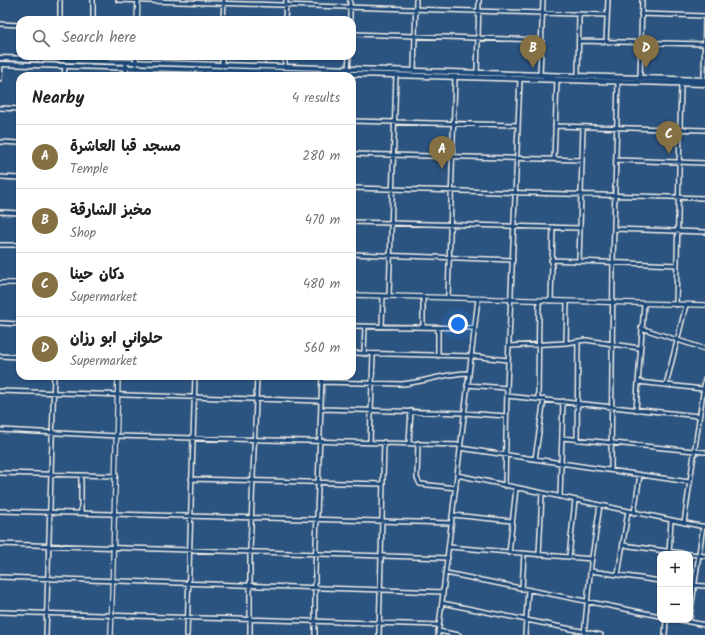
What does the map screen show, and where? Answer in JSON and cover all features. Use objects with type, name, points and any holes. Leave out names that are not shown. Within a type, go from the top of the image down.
[{"type":"main road","points":[[0,58],[16,58]]},
{"type":"main road","points":[[78,60],[136,66],[204,70],[267,71],[348,69],[414,71],[520,79],[682,83],[704,82]]},
{"type":"main road","points":[[0,64],[65,66],[126,65]]},
{"type":"main road","points":[[136,66],[222,66],[267,71],[285,67],[315,72]]},
{"type":"main road","points":[[356,75],[456,77],[477,75],[540,75],[640,78],[704,82]]},
{"type":"street","points":[[60,0],[60,16]]},
{"type":"street","points":[[93,0],[93,16]]},
{"type":"street","points":[[118,0],[224,1],[286,5],[607,15]]},
{"type":"street","points":[[137,16],[138,0]]},
{"type":"street","points":[[285,16],[286,0]]},
{"type":"street","points":[[350,0],[350,16]]},
{"type":"street","points":[[414,71],[416,0]]},
{"type":"street","points":[[477,75],[479,0]]},
{"type":"street","points":[[540,75],[543,0]]},
{"type":"street","points":[[606,42],[608,0]]},
{"type":"street","points":[[640,78],[642,0]]},
{"type":"street","points":[[223,16],[224,1]]},
{"type":"street","points":[[578,76],[579,14]]},
{"type":"street","points":[[641,14],[705,16],[704,82]]},
{"type":"street","points":[[0,24],[16,25]]},
{"type":"street","points":[[356,34],[542,40]]},
{"type":"street","points":[[579,41],[705,44]]},
{"type":"street","points":[[136,60],[136,66]]},
{"type":"street","points":[[222,60],[222,66]]},
{"type":"street","points":[[285,60],[285,67]]},
{"type":"street","points":[[348,69],[349,60]]},
{"type":"street","points":[[0,64],[0,79]]},
{"type":"street","points":[[126,65],[126,72]]},
{"type":"street","points":[[64,72],[65,66]]},
{"type":"street","points":[[389,296],[396,75]]},
{"type":"street","points":[[448,297],[456,77]]},
{"type":"street","points":[[505,486],[508,360],[520,79]]},
{"type":"street","points":[[554,159],[557,80]]},
{"type":"street","points":[[610,470],[612,443],[612,263],[617,160],[618,81]]},
{"type":"street","points":[[676,305],[682,83]]},
{"type":"street","points":[[0,108],[16,109]]},
{"type":"street","points":[[356,120],[518,125]]},
{"type":"street","points":[[555,126],[705,130]]},
{"type":"street","points":[[579,261],[583,127]]},
{"type":"street","points":[[0,142],[16,143]]},
{"type":"street","points":[[356,154],[582,160]]},
{"type":"street","points":[[617,160],[705,163]]},
{"type":"street","points":[[0,177],[16,178]]},
{"type":"street","points":[[356,188],[452,191],[493,190],[516,193],[705,198]]},
{"type":"street","points":[[0,212],[16,213]]},
{"type":"street","points":[[356,222],[580,228]]},
{"type":"street","points":[[551,301],[553,227]]},
{"type":"street","points":[[614,229],[705,232]]},
{"type":"street","points":[[0,245],[16,245]]},
{"type":"street","points":[[356,254],[513,260]]},
{"type":"street","points":[[551,260],[677,265]]},
{"type":"street","points":[[0,283],[16,283]]},
{"type":"street","points":[[356,294],[567,302],[705,305]]},
{"type":"street","points":[[382,326],[383,296]]},
{"type":"street","points":[[422,297],[423,327]]},
{"type":"street","points":[[459,635],[438,633],[478,299]]},
{"type":"street","points":[[538,399],[539,300]]},
{"type":"street","points":[[566,343],[567,302]]},
{"type":"street","points":[[636,410],[644,304]]},
{"type":"street","points":[[666,385],[686,305]]},
{"type":"street","points":[[0,323],[16,324]]},
{"type":"street","points":[[356,326],[474,328]]},
{"type":"street","points":[[364,354],[365,326]]},
{"type":"street","points":[[438,327],[438,356]]},
{"type":"street","points":[[641,328],[705,349]]},
{"type":"street","points":[[509,346],[592,340],[640,348]]},
{"type":"street","points":[[577,440],[578,341]]},
{"type":"street","points":[[356,353],[471,356],[508,360]]},
{"type":"street","points":[[370,442],[373,354]]},
{"type":"street","points":[[0,356],[16,357]]},
{"type":"street","points":[[315,635],[314,588],[322,382],[408,384],[447,374],[468,373]]},
{"type":"street","points":[[684,523],[705,379]]},
{"type":"street","points":[[46,635],[54,380]]},
{"type":"street","points":[[111,635],[118,380]]},
{"type":"street","points":[[187,635],[195,380]]},
{"type":"street","points":[[250,635],[250,551],[257,380]]},
{"type":"street","points":[[638,382],[703,389]]},
{"type":"street","points":[[467,386],[507,388]]},
{"type":"street","points":[[0,391],[321,401]]},
{"type":"street","points":[[507,396],[699,416]]},
{"type":"street","points":[[535,459],[544,399]]},
{"type":"street","points":[[560,497],[563,402]]},
{"type":"street","points":[[321,409],[464,413],[506,416]]},
{"type":"street","points":[[410,442],[411,411]]},
{"type":"street","points":[[0,430],[117,436],[410,442],[460,446],[689,482]]},
{"type":"street","points":[[562,438],[705,452]]},
{"type":"street","points":[[379,635],[378,623],[384,442]]},
{"type":"street","points":[[418,443],[417,478],[420,484],[456,488]]},
{"type":"street","points":[[0,472],[116,476]]},
{"type":"street","points":[[81,475],[81,512]]},
{"type":"street","points":[[457,475],[704,527],[693,594]]},
{"type":"street","points":[[634,513],[640,475]]},
{"type":"street","points":[[191,479],[382,484]]},
{"type":"street","points":[[509,553],[516,488]]},
{"type":"street","points":[[539,555],[542,493]]},
{"type":"street","points":[[569,557],[575,500]]},
{"type":"street","points":[[584,633],[592,559],[600,505]]},
{"type":"street","points":[[0,511],[50,511],[452,523]]},
{"type":"street","points":[[618,575],[628,511]]},
{"type":"street","points":[[453,514],[512,521]]},
{"type":"street","points":[[669,551],[671,520]]},
{"type":"street","points":[[0,544],[448,558]]},
{"type":"street","points":[[623,545],[658,551]]},
{"type":"street","points":[[449,547],[592,559]]},
{"type":"street","points":[[522,589],[524,554]]},
{"type":"street","points":[[693,554],[705,556]]},
{"type":"street","points":[[591,571],[657,581]]},
{"type":"street","points":[[446,573],[657,615]]},
{"type":"street","points":[[0,577],[443,592]]},
{"type":"street","points":[[694,585],[705,586]]},
{"type":"street","points":[[525,635],[524,620],[528,590]]},
{"type":"street","points":[[442,603],[584,633],[601,635]]},
{"type":"street","points":[[0,612],[187,618],[315,620],[439,625]]},
{"type":"street","points":[[693,621],[705,625]]},
{"type":"street","points":[[665,635],[666,623]]},
{"type":"place","name":"مخبز الشارقة","points":[[533,68]]},
{"type":"place","name":"حلواني ابو رزان","points":[[646,68]]},
{"type":"place","name":"دكان حينا","points":[[669,154]]},
{"type":"place","name":"مسجد قبا العاشرة","points":[[442,169]]}]
